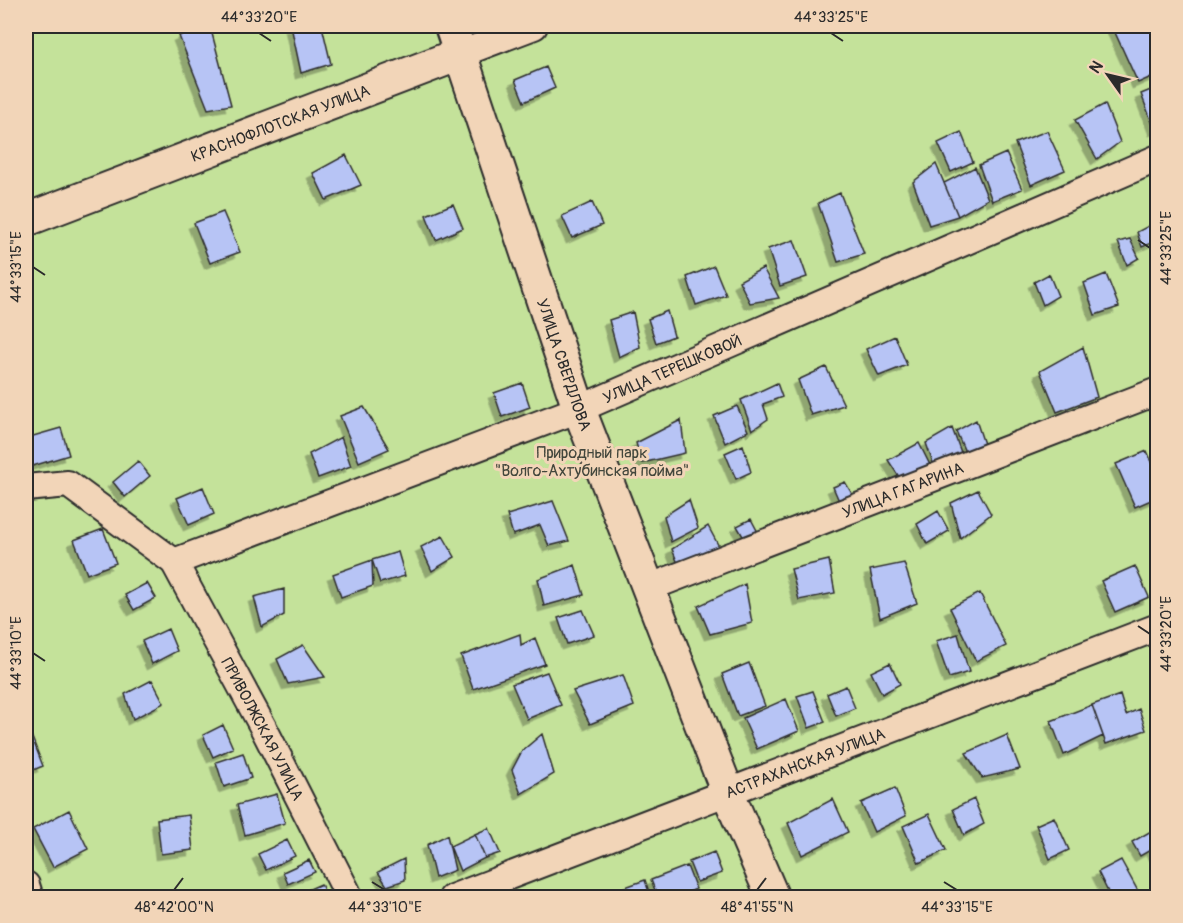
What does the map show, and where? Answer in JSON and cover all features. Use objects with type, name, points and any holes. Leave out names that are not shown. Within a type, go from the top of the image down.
[{"type":"street","name":"КРАСНОФЛОТСКАЯ УЛИЦА","points":[[26,220],[456,40],[534,26]]},
{"type":"street","name":"УЛИЦА СВЕРДЛОВА","points":[[456,40],[579,409],[727,791],[773,897]]},
{"type":"street","name":"УЛИЦА ТЕРЕШКОВОЙ","points":[[174,561],[579,409],[1158,158]]},
{"type":"street","name":"УЛИЦА ГАГАРИНА","points":[[648,588],[1158,391]]},
{"type":"street","points":[[26,488],[68,483],[174,561]]},
{"type":"street","name":"ПРИВОЛЖСКАЯ УЛИЦА","points":[[174,561],[263,727],[350,897]]},
{"type":"street","name":"АСТРАХАНСКАЯ УЛИЦА","points":[[452,897],[1158,627]]},
{"type":"street","points":[[26,885],[30,897]]},
{"type":"green space","name":"Природный парк \"Волго-Ахтубинская пойма\"","points":[[26,26],[1157,26],[1157,897],[26,897]]},
{"type":"building","points":[[201,26],[210,26],[231,105],[208,109],[179,36]]},
{"type":"building","points":[[291,26],[322,26],[331,64],[301,73]]},
{"type":"building","points":[[1112,26],[1156,26],[1158,28],[1158,74],[1138,83]]},
{"type":"building","points":[[546,67],[555,88],[524,102],[515,80]]},
{"type":"building","points":[[1158,87],[1158,129],[1155,130],[1141,94]]},
{"type":"building","points":[[1105,104],[1120,142],[1097,159],[1075,120]]},
{"type":"building","points":[[1047,131],[1065,170],[1031,185],[1015,143]]},
{"type":"building","points":[[961,132],[973,162],[951,172],[938,143]]},
{"type":"building","points":[[1006,153],[1022,189],[992,201],[979,165]]},
{"type":"building","points":[[346,155],[361,185],[326,200],[313,173]]},
{"type":"building","points":[[936,164],[958,216],[929,225],[913,182]]},
{"type":"building","points":[[975,167],[988,199],[958,216],[944,183]]},
{"type":"building","points":[[840,193],[864,254],[838,262],[818,203]]},
{"type":"building","points":[[592,202],[602,225],[572,238],[562,216]]},
{"type":"building","points":[[453,204],[463,228],[436,240],[426,215]]},
{"type":"building","points":[[223,212],[240,252],[210,263],[194,223]]},
{"type":"building","points":[[1158,221],[1158,240],[1142,247],[1137,232]]},
{"type":"building","points":[[1130,239],[1139,258],[1127,265],[1118,242]]},
{"type":"building","points":[[794,240],[807,277],[780,286],[768,249]]},
{"type":"building","points":[[714,266],[726,295],[696,305],[687,277]]},
{"type":"building","points":[[763,268],[779,298],[750,303],[739,281]]},
{"type":"building","points":[[1049,274],[1058,296],[1043,305],[1034,282]]},
{"type":"building","points":[[1106,274],[1119,307],[1095,315],[1084,283]]},
{"type":"building","points":[[667,311],[674,336],[656,343],[648,319]]},
{"type":"building","points":[[633,312],[640,347],[619,357],[609,320]]},
{"type":"building","points":[[895,336],[907,365],[879,376],[866,349]]},
{"type":"building","points":[[1083,347],[1097,397],[1057,412],[1040,371]]},
{"type":"building","points":[[826,367],[844,405],[811,415],[798,380]]},
{"type":"building","points":[[522,383],[530,407],[502,417],[494,393]]},
{"type":"building","points":[[777,383],[782,397],[763,404],[768,419],[752,430],[741,400]]},
{"type":"building","points":[[737,406],[748,431],[725,443],[714,416]]},
{"type":"building","points":[[364,407],[389,449],[359,462],[340,416]]},
{"type":"building","points":[[681,420],[685,453],[642,463],[636,443]]},
{"type":"building","points":[[976,420],[984,444],[965,452],[956,431]]},
{"type":"building","points":[[61,428],[69,455],[26,468],[26,438]]},
{"type":"building","points":[[952,428],[962,455],[934,466],[926,443]]},
{"type":"building","points":[[341,437],[351,466],[318,478],[309,454]]},
{"type":"building","points":[[919,443],[933,471],[903,483],[888,460]]},
{"type":"building","points":[[743,445],[751,472],[736,479],[725,453]]},
{"type":"building","points":[[1147,451],[1158,475],[1158,497],[1135,507],[1116,464]]},
{"type":"building","points":[[138,461],[150,476],[125,497],[113,482]]},
{"type":"building","points":[[845,482],[857,502],[842,508],[833,487]]},
{"type":"building","points":[[203,487],[214,514],[189,525],[177,498]]},
{"type":"building","points":[[978,490],[991,514],[960,538],[951,503]]},
{"type":"building","points":[[689,500],[698,528],[671,542],[664,516]]},
{"type":"building","points":[[553,501],[569,541],[549,546],[540,525],[513,535],[507,515]]},
{"type":"building","points":[[938,511],[949,531],[927,544],[917,524]]},
{"type":"building","points":[[751,519],[761,538],[748,545],[737,526]]},
{"type":"building","points":[[708,526],[723,554],[681,571],[672,549]]},
{"type":"building","points":[[103,529],[116,563],[87,574],[74,540]]},
{"type":"building","points":[[443,536],[455,557],[432,571],[421,547]]},
{"type":"building","points":[[398,552],[405,576],[380,583],[372,560]]},
{"type":"building","points":[[372,560],[373,586],[341,597],[333,574]]},
{"type":"building","points":[[829,560],[835,593],[799,600],[791,569]]},
{"type":"building","points":[[904,563],[917,603],[880,618],[870,570]]},
{"type":"building","points":[[575,565],[584,595],[544,606],[538,579]]},
{"type":"building","points":[[1135,566],[1149,597],[1115,612],[1101,581]]},
{"type":"building","points":[[147,583],[156,598],[134,610],[125,595]]},
{"type":"building","points":[[745,584],[752,623],[710,634],[698,606]]},
{"type":"building","points":[[284,589],[284,615],[262,627],[254,597]]},
{"type":"building","points":[[980,593],[1006,646],[976,661],[950,608]]},
{"type":"building","points":[[583,610],[594,635],[567,644],[558,618]]},
{"type":"building","points":[[168,629],[177,651],[152,664],[142,641]]},
{"type":"building","points":[[520,634],[521,645],[535,638],[545,664],[473,689],[461,656]]},
{"type":"building","points":[[958,634],[969,672],[949,678],[936,641]]},
{"type":"building","points":[[303,645],[325,677],[288,684],[277,659]]},
{"type":"building","points":[[749,663],[765,706],[738,716],[722,674]]},
{"type":"building","points":[[890,663],[900,684],[882,694],[871,672]]},
{"type":"building","points":[[547,672],[561,705],[527,719],[512,684]]},
{"type":"building","points":[[623,675],[634,706],[590,724],[573,691]]},
{"type":"building","points":[[152,680],[164,703],[133,719],[125,694]]},
{"type":"building","points":[[846,686],[855,708],[836,716],[827,694]]},
{"type":"building","points":[[813,691],[825,722],[809,728],[797,696]]},
{"type":"building","points":[[1120,695],[1126,715],[1139,709],[1146,730],[1106,744],[1092,705]]},
{"type":"building","points":[[786,699],[799,731],[757,749],[743,718]]},
{"type":"building","points":[[1092,705],[1103,736],[1064,755],[1051,721]]},
{"type":"building","points":[[223,725],[233,748],[213,757],[203,735]]},
{"type":"building","points":[[542,734],[554,774],[521,794],[512,770],[522,751]]},
{"type":"building","points":[[31,735],[43,766],[26,773],[26,738]]},
{"type":"building","points":[[1007,735],[1020,769],[982,778],[966,753]]},
{"type":"building","points":[[243,753],[251,778],[224,787],[216,762]]},
{"type":"building","points":[[895,788],[906,816],[874,832],[861,803]]},
{"type":"building","points":[[277,794],[285,823],[245,835],[237,805]]},
{"type":"building","points":[[833,799],[848,832],[802,855],[788,823]]},
{"type":"building","points":[[974,799],[984,824],[964,835],[953,809]]},
{"type":"building","points":[[69,810],[88,849],[53,867],[33,829]]},
{"type":"building","points":[[929,814],[946,850],[919,863],[903,826]]},
{"type":"building","points":[[189,815],[193,850],[161,854],[157,819]]},
{"type":"building","points":[[1054,817],[1069,850],[1050,859],[1036,825]]},
{"type":"building","points":[[1158,827],[1158,859],[1152,849],[1140,856],[1132,842]]},
{"type":"building","points":[[489,828],[500,853],[485,858],[475,834]]},
{"type":"building","points":[[475,834],[485,858],[460,871],[450,846]]},
{"type":"building","points":[[447,835],[455,870],[435,878],[427,845]]},
{"type":"building","points":[[287,840],[295,856],[266,870],[258,854]]},
{"type":"building","points":[[714,852],[722,873],[697,882],[689,862]]},
{"type":"building","points":[[404,859],[405,880],[387,886],[378,872]]},
{"type":"building","points":[[309,860],[315,872],[288,884],[283,872]]},
{"type":"building","points":[[1121,860],[1139,893],[1131,898],[1111,898],[1098,872]]},
{"type":"building","points":[[687,866],[696,889],[675,898],[658,898],[651,880]]},
{"type":"building","points":[[645,880],[651,898],[616,898],[614,891]]},
{"type":"building","points":[[321,884],[327,897],[305,898],[303,892]]}]
